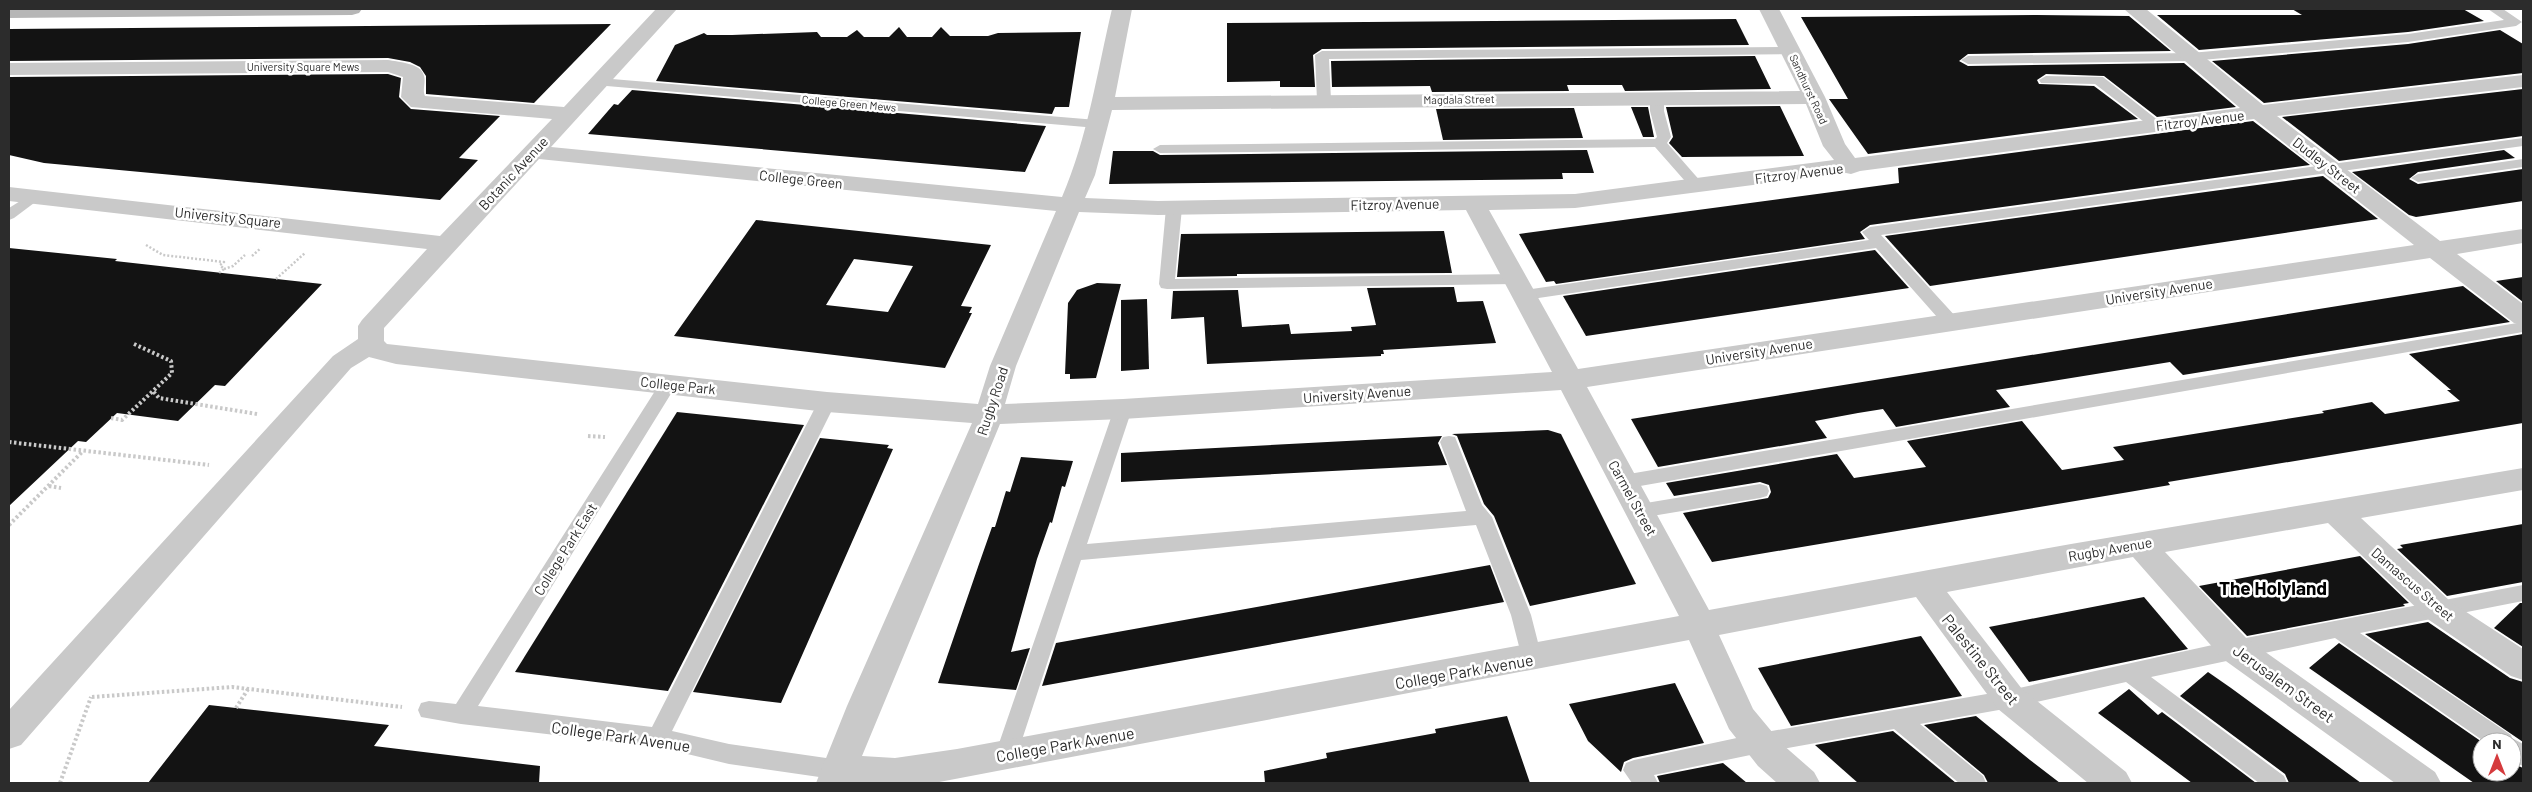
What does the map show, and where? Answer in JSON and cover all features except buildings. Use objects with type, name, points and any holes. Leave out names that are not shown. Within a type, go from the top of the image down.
[{"type":"street","points":[[9,12],[352,9]]},
{"type":"street","name":"Botanic Avenue","points":[[371,343],[371,326],[667,9]]},
{"type":"street","name":"Rugby Road","points":[[837,777],[864,706],[989,415],[1003,366],[1083,175],[1100,114],[1122,9]]},
{"type":"street","name":"Sandhurst Road","points":[[1769,9],[1814,97],[1834,146],[1851,167]]},
{"type":"street","name":"Dudley Street","points":[[2134,9],[2258,112],[2523,317]]},
{"type":"street","name":"University Square Mews","points":[[9,69],[388,66],[407,70],[414,75],[412,97],[420,102],[570,114]]},
{"type":"street","name":"Fitzroy Avenue","points":[[1070,205],[1174,208],[1575,201],[1851,167],[2258,112],[2523,81]]},
{"type":"street","name":"Magdala Street","points":[[1100,114],[1324,100],[1814,97]]},
{"type":"street","name":"College Green","points":[[532,152],[1070,205]]},
{"type":"street","name":"University Square","points":[[9,194],[288,224],[447,244]]},
{"type":"street","name":"Carmel Street","points":[[1474,202],[1623,482],[1692,606],[1698,627],[1741,719],[1760,743],[1802,783]]},
{"type":"street","name":"University Avenue","points":[[989,415],[1123,409],[1569,380],[2523,236]]},
{"type":"street","points":[[9,734],[342,362],[371,343]]},
{"type":"street","name":"College Park","points":[[371,343],[378,350],[396,355],[827,402],[989,415]]},
{"type":"street","name":"Rugby Avenue","points":[[1698,627],[1776,610],[1924,585],[2138,544],[2522,480]]},
{"type":"street","name":"Damascus Street","points":[[2334,511],[2440,611],[2523,666]]},
{"type":"street","name":"Jerusalem Street","points":[[2138,544],[2235,649],[2423,783]]},
{"type":"street","name":"Palestine Street","points":[[1924,585],[2010,699],[2114,783]]},
{"type":"street","name":"College Park Avenue","points":[[837,777],[896,774],[1006,755],[1698,627]]},
{"type":"lane","points":[[1968,60],[2190,57],[2408,38],[2516,22],[2494,9]]},
{"type":"lane","points":[[1324,100],[1322,55],[1791,51]]},
{"type":"lane","points":[[2046,80],[2098,80],[2157,125]]},
{"type":"lane","name":"College Green Mews","points":[[600,82],[1100,114]]},
{"type":"lane","points":[[1657,98],[1657,111],[1664,137],[1659,143]]},
{"type":"lane","points":[[1951,322],[1870,232],[2329,167],[2523,142]]},
{"type":"lane","points":[[1160,149],[1659,143],[1697,186]]},
{"type":"lane","points":[[2462,150],[2488,168]]},
{"type":"lane","points":[[2418,178],[2523,163]]},
{"type":"lane","points":[[9,215],[33,197]]},
{"type":"lane","points":[[1174,208],[1167,284],[1520,287],[1880,243]]},
{"type":"lane","points":[[1623,482],[2523,327]]},
{"type":"lane","name":"College Park East","points":[[461,715],[668,384]]},
{"type":"lane","points":[[658,737],[827,402]]},
{"type":"lane","points":[[1006,755],[1123,409]]},
{"type":"lane","points":[[1449,442],[1474,508],[1482,517],[1521,615],[1532,658]]},
{"type":"lane","points":[[1640,512],[1760,491]]},
{"type":"lane","points":[[1074,553],[1482,517]]},
{"type":"lane","points":[[1648,783],[1634,770],[1760,743],[2010,699],[2235,649],[2440,611],[2523,593]]},
{"type":"lane","points":[[2339,630],[2487,732]]},
{"type":"lane","points":[[2130,673],[2276,783]]},
{"type":"lane","name":"College Park Avenue","points":[[429,710],[658,737],[837,777]]},
{"type":"lane","points":[[1897,718],[1975,783]]},
{"type":"path","points":[[146,245],[163,255],[224,262],[220,265],[224,269]]},
{"type":"path","points":[[220,273],[224,269],[233,266],[245,255]]},
{"type":"path","points":[[276,279],[297,261]]},
{"type":"path","points":[[111,418],[122,420],[172,373],[171,361],[134,344]]},
{"type":"path","points":[[153,390],[159,398],[292,419]]},
{"type":"path","points":[[9,442],[247,469]]},
{"type":"path","points":[[9,524],[84,451]]},
{"type":"path","points":[[48,486],[61,488]]},
{"type":"path","points":[[92,697],[232,687],[429,710]]},
{"type":"path","points":[[236,708],[248,689]]},
{"type":"district","name":"The Holyland","points":[[2273,587]]}]
